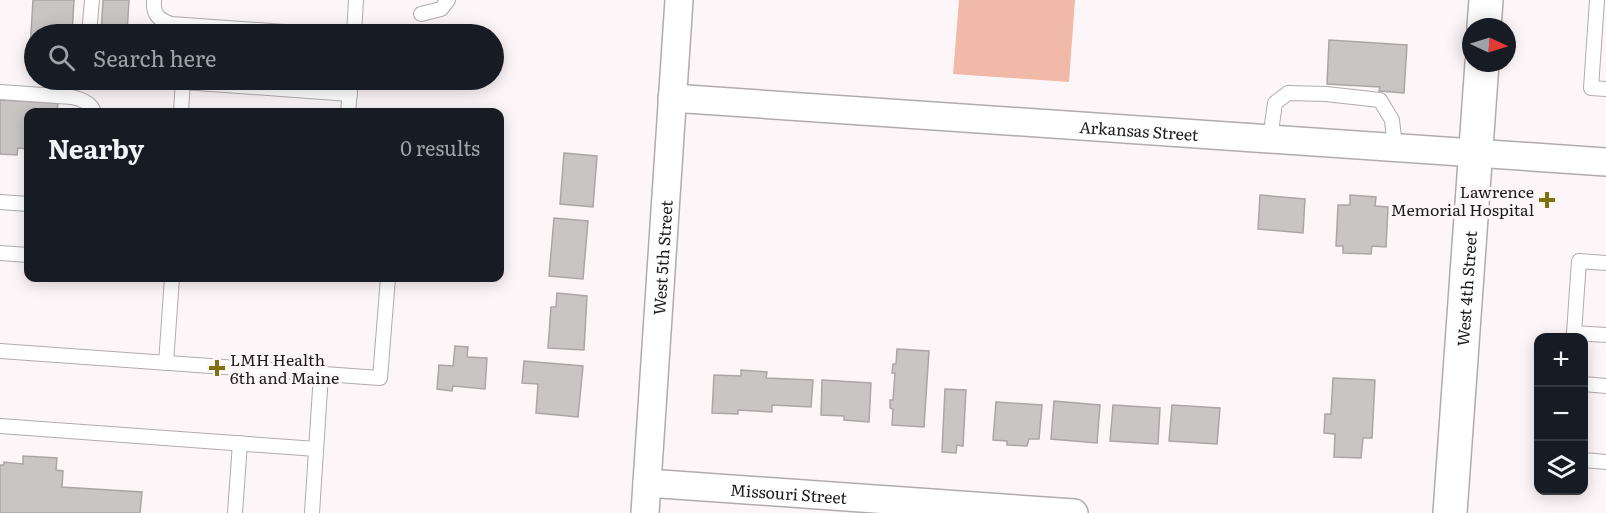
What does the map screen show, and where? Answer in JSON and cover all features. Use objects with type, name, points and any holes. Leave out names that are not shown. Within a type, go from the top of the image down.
[{"type":"street","name":"West 5th Street","points":[[645,513],[679,0]]},
{"type":"street","points":[[1485,18],[1486,0]]},
{"type":"street","name":"West 4th Street","points":[[1450,513],[1481,72]]},
{"type":"street","name":"Arkansas Street","points":[[672,99],[1606,162]]},
{"type":"street","name":"Missouri Street","points":[[647,483],[1074,513]]},
{"type":"lane","points":[[90,24],[92,0]]},
{"type":"lane","points":[[154,0],[153,10],[159,20],[171,24]]},
{"type":"lane","points":[[355,24],[356,0]]},
{"type":"lane","points":[[421,14],[441,9],[448,0]]},
{"type":"lane","points":[[1598,0],[1591,88],[1606,89]]},
{"type":"lane","points":[[181,108],[182,90]]},
{"type":"lane","points":[[348,108],[350,90]]},
{"type":"lane","points":[[0,92],[72,97],[83,100],[93,108]]},
{"type":"lane","points":[[1270,139],[1275,103],[1288,93],[1326,94],[1380,100],[1392,120],[1395,147]]},
{"type":"lane","points":[[0,202],[24,204]]},
{"type":"lane","points":[[0,253],[24,255]]},
{"type":"lane","points":[[1606,263],[1579,261],[1574,333],[1606,335]]},
{"type":"lane","points":[[166,363],[172,282]]},
{"type":"lane","points":[[0,351],[380,378],[388,282]]},
{"type":"lane","points":[[312,513],[321,374]]},
{"type":"lane","points":[[1588,384],[1606,386]]},
{"type":"lane","points":[[0,426],[316,449]]},
{"type":"lane","points":[[235,513],[240,443]]},
{"type":"lane","points":[[1588,460],[1606,462]]},
{"type":"shaded area","points":[[959,0],[1075,0],[1069,82],[953,74]]},
{"type":"building","points":[[33,0],[74,0],[73,24],[32,24]]},
{"type":"building","points":[[103,0],[129,0],[128,24],[102,24]]},
{"type":"building","points":[[1329,40],[1407,45],[1404,93],[1379,91],[1380,87],[1327,84]]},
{"type":"building","points":[[0,100],[58,103],[57,108],[24,108],[24,149],[18,148],[17,155],[0,154]]},
{"type":"building","points":[[564,153],[597,156],[593,207],[560,204]]},
{"type":"building","points":[[1260,195],[1305,199],[1303,233],[1258,229]]},
{"type":"building","points":[[1350,195],[1376,197],[1375,206],[1388,207],[1386,247],[1372,246],[1371,254],[1343,253],[1343,246],[1336,246],[1338,205],[1350,205]]},
{"type":"building","points":[[554,218],[588,221],[583,279],[549,276]]},
{"type":"building","points":[[557,293],[587,296],[584,350],[548,348],[551,307],[556,307]]},
{"type":"building","points":[[455,346],[468,347],[467,357],[487,358],[485,389],[453,386],[452,391],[437,389],[439,365],[453,366]]},
{"type":"building","points":[[897,349],[929,351],[924,427],[892,425],[893,409],[890,408],[890,400],[893,400],[895,373],[892,373],[893,364],[896,364]]},
{"type":"building","points":[[524,361],[583,366],[578,417],[536,413],[538,384],[522,383]]},
{"type":"building","points":[[741,370],[767,372],[766,378],[813,380],[811,407],[772,405],[772,412],[738,410],[738,414],[712,413],[714,375],[741,376]]},
{"type":"building","points":[[1333,378],[1375,380],[1372,438],[1363,438],[1361,458],[1334,457],[1335,434],[1324,433],[1325,414],[1331,414]]},
{"type":"building","points":[[822,380],[871,383],[869,422],[844,420],[844,416],[821,415]]},
{"type":"building","points":[[945,389],[966,390],[963,446],[957,445],[956,453],[942,452]]},
{"type":"building","points":[[1054,401],[1100,405],[1097,443],[1051,439]]},
{"type":"building","points":[[996,402],[1042,405],[1039,439],[1029,439],[1027,446],[1007,445],[1007,441],[993,440]]},
{"type":"building","points":[[1113,405],[1160,408],[1158,444],[1110,441]]},
{"type":"building","points":[[1172,405],[1220,408],[1217,444],[1169,441]]},
{"type":"building","points":[[23,456],[57,458],[56,470],[63,471],[62,487],[142,492],[140,513],[0,513],[0,465],[4,465],[4,462],[23,464]]},
{"type":"place","name":"Lawrence Memorial Hospital","points":[[1547,200]]},
{"type":"place","name":"LMH Health 6th and Maine","points":[[217,368]]}]
